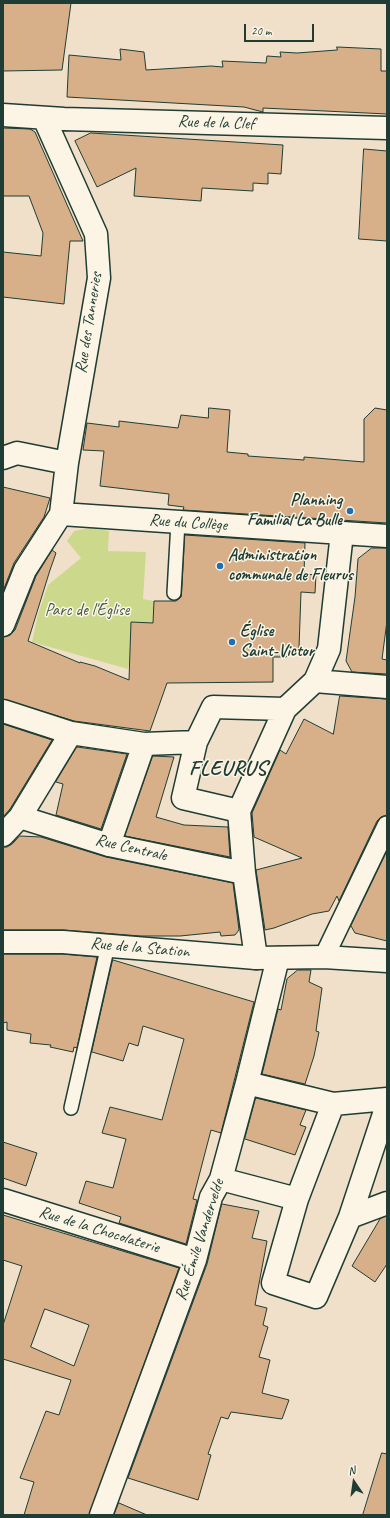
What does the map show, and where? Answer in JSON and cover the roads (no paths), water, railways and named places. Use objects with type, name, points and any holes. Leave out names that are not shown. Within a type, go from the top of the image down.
[{"type":"street","name":"Rue de la Clef","points":[[3,115],[44,118],[387,128]]},
{"type":"street","name":"Rue des Tanneries","points":[[44,118],[96,234],[99,278],[67,463],[61,514]]},
{"type":"street","points":[[3,458],[17,453],[67,463]]},
{"type":"street","points":[[3,625],[25,570],[61,514]]},
{"type":"street","name":"Rue du Collège","points":[[61,514],[387,536]]},
{"type":"street","points":[[256,958],[244,873],[239,811],[285,709],[315,681],[329,649],[342,533]]},
{"type":"street","points":[[315,681],[387,687]]},
{"type":"street","points":[[239,811],[183,798],[196,742],[213,706],[285,709]]},
{"type":"street","points":[[3,711],[71,733],[144,744],[196,742]]},
{"type":"street","points":[[3,835],[20,818],[71,733]]},
{"type":"street","points":[[109,845],[144,744]]},
{"type":"street","name":"Rue Centrale","points":[[20,818],[109,845],[244,873]]},
{"type":"street","points":[[324,957],[387,826]]},
{"type":"street","name":"Rue de la Station","points":[[3,942],[64,942],[256,958],[324,957],[387,961]]},
{"type":"street","name":"Rue Émile Vandervelde","points":[[101,1515],[195,1260],[211,1197],[221,1179],[278,958]]},
{"type":"street","points":[[247,1082],[333,1104],[387,1099]]},
{"type":"street","points":[[333,1104],[297,1199],[273,1283],[316,1297],[350,1217],[387,1105]]},
{"type":"street","points":[[221,1179],[297,1199]]},
{"type":"street","name":"Rue de la Chocolaterie","points":[[3,1200],[195,1260]]},
{"type":"street","points":[[350,1217],[387,1203]]},
{"type":"lane","points":[[174,593],[178,522]]},
{"type":"lane","points":[[71,1108],[108,945]]},
{"type":"place","name":"Planning Familial La Bulle","points":[[350,511]]},
{"type":"place","name":"Administration communale de Fleurus","points":[[220,566]]},
{"type":"place","name":"Église Saint-Victor","points":[[232,642]]},
{"type":"district","name":"FLEURUS","points":[[228,769]]},
{"type":"park label","name":"Parc de l'Église","points":[[87,611]]}]
